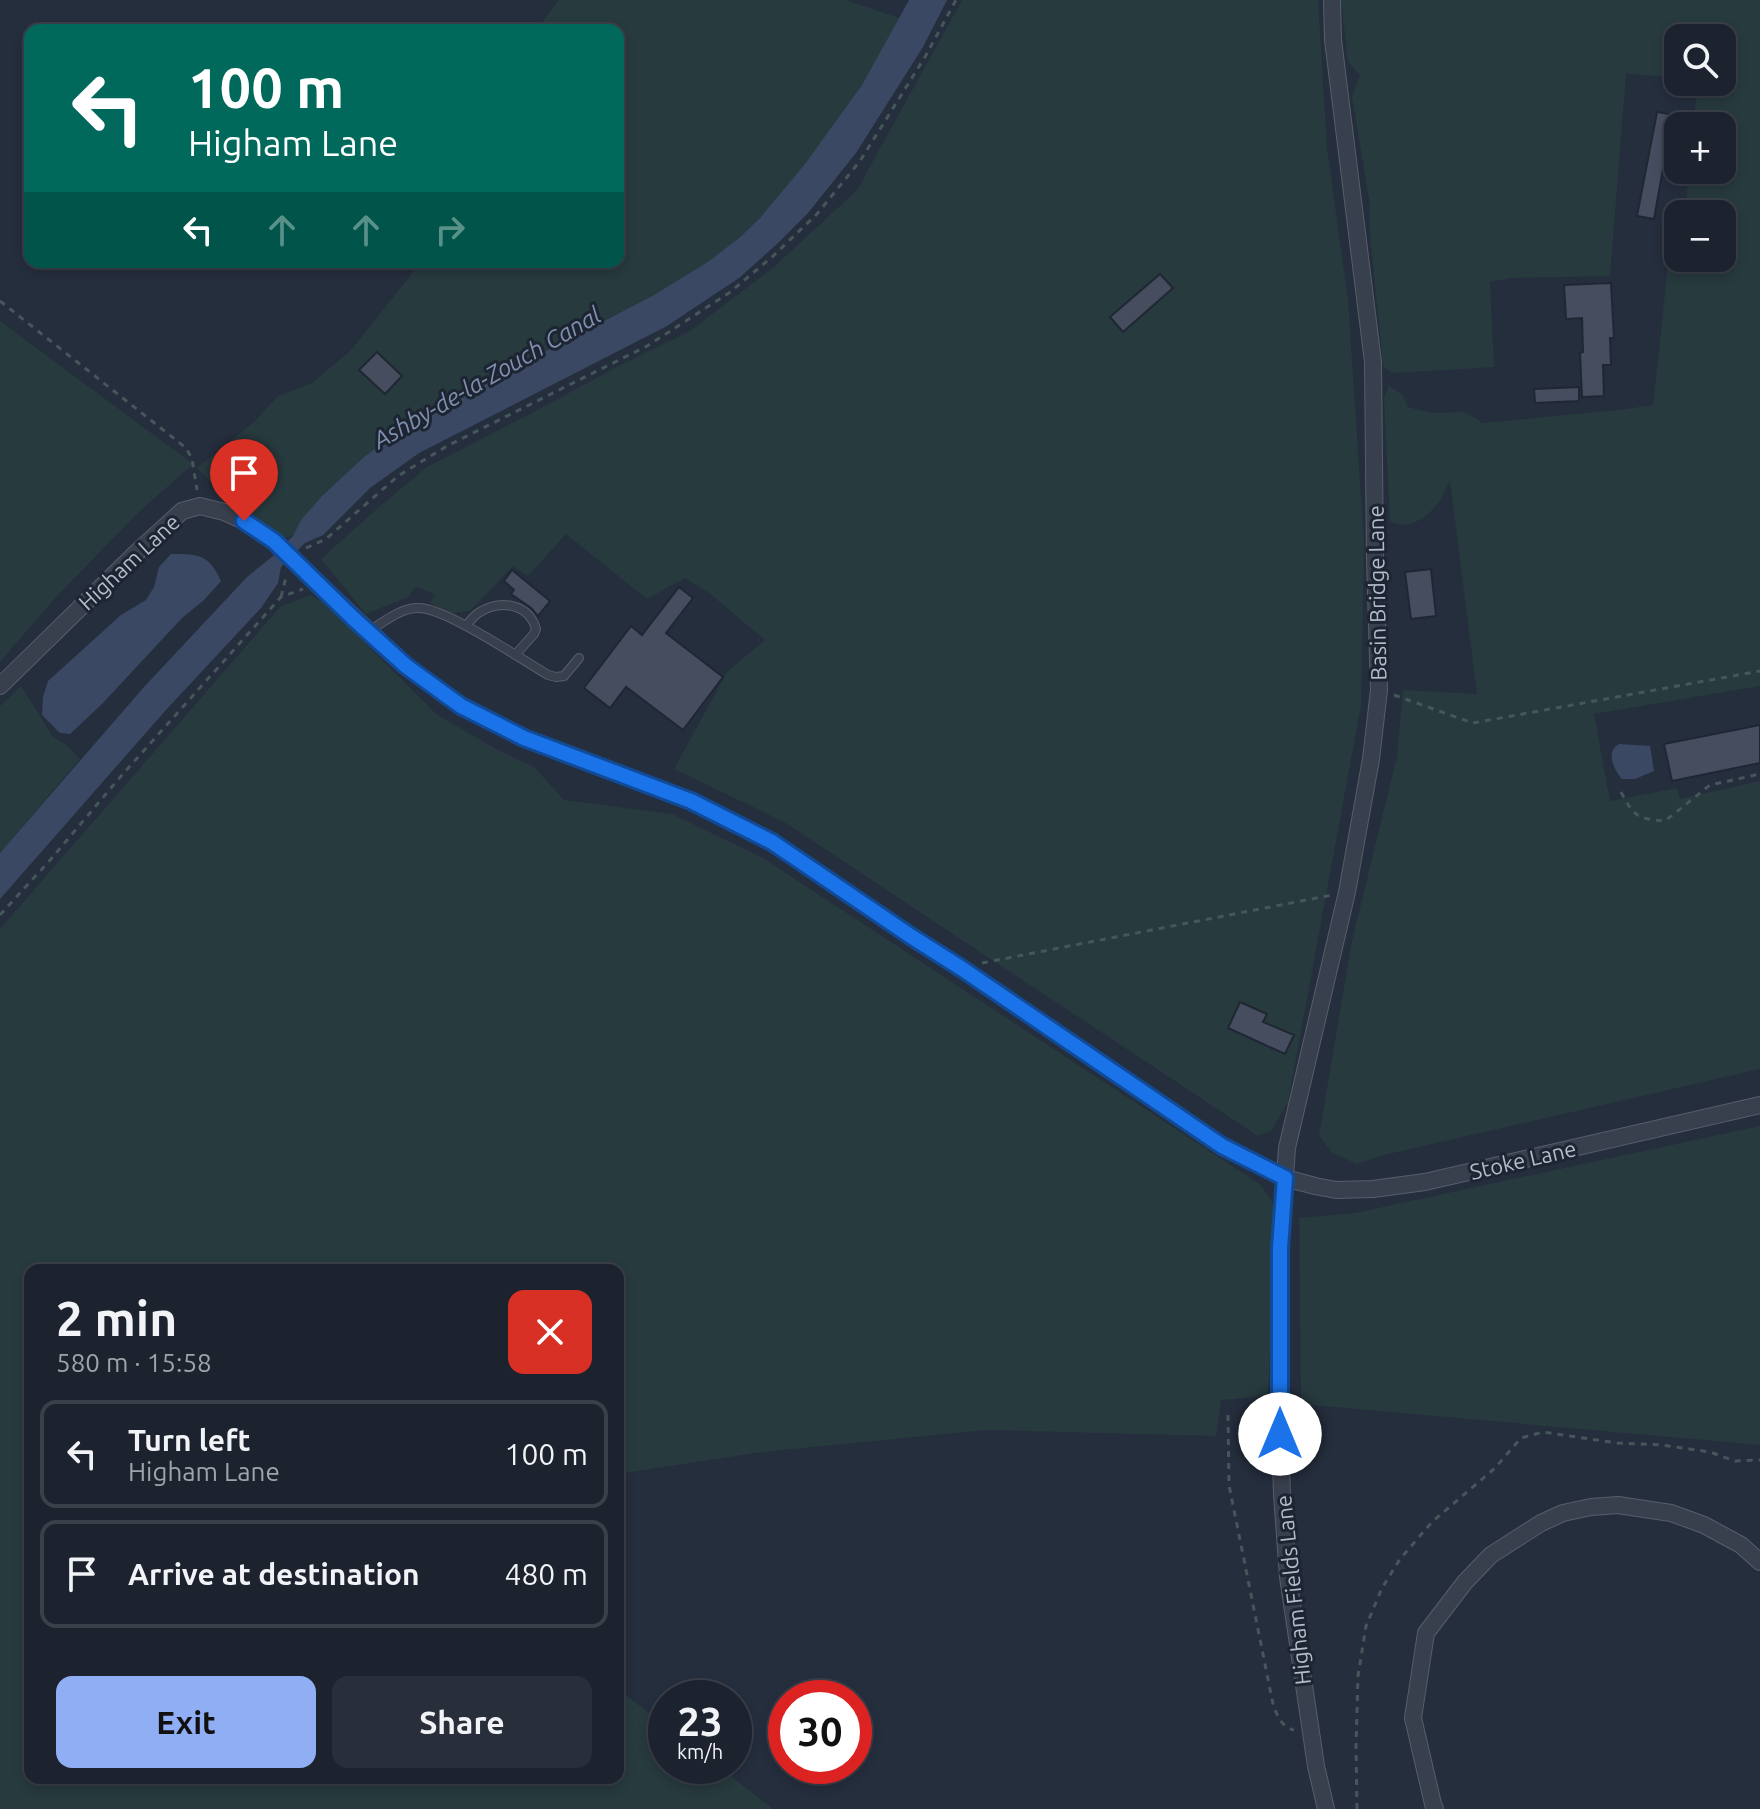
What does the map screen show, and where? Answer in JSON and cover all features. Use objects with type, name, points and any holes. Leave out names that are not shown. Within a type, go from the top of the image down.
[{"type":"street","name":"Basin Bridge Lane","points":[[1285,1178],[1287,1148],[1347,892],[1371,759],[1379,690],[1373,362],[1333,40],[1332,0]]},
{"type":"street","name":"Higham Lane","points":[[0,686],[182,511],[200,506],[224,512],[274,541],[406,666],[461,706],[524,738],[691,801],[772,842],[1222,1146],[1285,1178]]},
{"type":"street","name":"Stoke Lane","points":[[1285,1178],[1336,1190],[1425,1182],[1760,1105]]},
{"type":"street","name":"Higham Fields Lane","points":[[1285,1178],[1280,1248],[1282,1494],[1288,1577],[1310,1730],[1326,1809]]},
{"type":"street","points":[[1435,1809],[1413,1718],[1426,1633],[1465,1582],[1491,1555],[1541,1523],[1563,1513],[1618,1505],[1671,1513],[1704,1525],[1741,1545],[1760,1562]]},
{"type":"lane","points":[[466,626],[480,612],[494,606],[507,604],[525,611],[536,629],[515,655]]},
{"type":"lane","points":[[368,632],[406,610],[420,608],[437,612],[466,626],[548,675],[564,676],[579,658]]},
{"type":"path","points":[[0,915],[281,597],[307,547],[326,539],[398,476],[447,446],[647,346],[729,293],[817,214],[860,161],[925,57],[956,0]]},
{"type":"path","points":[[0,301],[186,448],[192,459],[200,506]]},
{"type":"path","points":[[1379,690],[1473,723],[1760,671]]},
{"type":"path","points":[[1621,792],[1630,810],[1644,819],[1665,821],[1710,785],[1760,774]]},
{"type":"path","points":[[961,968],[1347,892]]},
{"type":"path","points":[[1228,1415],[1229,1485],[1273,1704],[1279,1721],[1291,1729],[1310,1730]]},
{"type":"green space","points":[[559,0],[846,0],[899,18],[876,62],[829,135],[774,203],[732,243],[673,284],[414,423],[361,461],[329,490],[309,511],[293,536],[281,538],[215,487],[197,468],[255,421],[278,396],[312,383],[351,350],[416,268],[624,268],[624,24],[541,24]]},
{"type":"green space","points":[[962,0],[1318,0],[1327,148],[1348,300],[1364,543],[1361,705],[1288,1102],[1272,1130],[1258,1136],[784,822],[674,769],[727,672],[765,640],[709,593],[685,578],[647,599],[566,534],[528,576],[513,566],[470,611],[453,613],[430,603],[435,594],[416,587],[408,597],[366,614],[321,559],[427,467],[690,331],[774,267],[857,190]]},
{"type":"green space","points":[[1341,0],[1760,0],[1760,686],[1594,714],[1610,801],[1677,788],[1680,799],[1760,781],[1760,1069],[1384,1155],[1357,1164],[1332,1153],[1319,1135],[1352,941],[1397,756],[1403,690],[1477,694],[1450,481],[1439,502],[1422,519],[1403,525],[1390,521],[1384,398],[1389,386],[1403,395],[1408,407],[1434,413],[1464,413],[1483,423],[1653,405],[1667,272],[1736,272],[1736,200],[1686,200],[1688,184],[1736,184],[1736,112],[1695,112],[1696,96],[1736,96],[1736,24],[1664,24],[1664,76],[1626,74],[1610,276],[1511,278],[1490,282],[1494,367],[1395,373],[1383,365],[1370,206],[1352,96],[1360,75],[1348,62]]},
{"type":"green space","points":[[0,321],[193,464],[140,511],[55,598],[0,662]]},
{"type":"green space","points":[[311,595],[327,605],[436,714],[534,767],[564,800],[672,814],[763,858],[1261,1185],[1274,1205],[1276,1233],[1268,1396],[1221,1400],[1216,1436],[985,1430],[762,1452],[624,1473],[624,1264],[24,1264],[24,1784],[624,1784],[624,1694],[648,1712],[648,1784],[741,1784],[773,1809],[0,1809],[0,929],[281,606]]},
{"type":"green space","points":[[21,686],[53,737],[80,759],[0,853],[0,706]]},
{"type":"green space","points":[[1760,1126],[1760,1445],[1301,1404],[1299,1218],[1355,1213]]},
{"type":"water","points":[[909,0],[947,0],[923,47],[856,153],[808,213],[777,244],[739,278],[667,326],[419,453],[370,488],[323,535],[305,543],[281,567],[278,583],[261,608],[165,711],[0,899],[0,853],[144,687],[247,577],[293,536],[301,520],[322,496],[364,457],[408,425],[654,295],[708,262],[739,238],[805,164],[862,85]]},
{"type":"water","points":[[171,554],[202,557],[212,565],[221,581],[102,704],[70,734],[60,733],[42,715],[48,681],[121,615],[146,600],[154,587],[159,567]]},
{"type":"water","points":[[1619,744],[1650,746],[1654,771],[1635,779],[1622,779],[1612,756]]},
{"type":"building","points":[[1657,112],[1664,113],[1664,163],[1654,219],[1637,216]]},
{"type":"building","points":[[1160,274],[1173,288],[1123,332],[1110,317]]},
{"type":"building","points":[[1611,283],[1614,338],[1610,338],[1611,365],[1603,365],[1604,396],[1582,397],[1582,318],[1566,319],[1564,285]]},
{"type":"building","points":[[377,352],[402,376],[385,394],[359,370]]},
{"type":"building","points":[[1579,387],[1579,401],[1535,403],[1534,389]]},
{"type":"building","points":[[1431,569],[1436,616],[1411,619],[1405,572]]},
{"type":"building","points":[[512,570],[550,601],[538,616],[511,594],[514,590],[504,581]]},
{"type":"building","points":[[679,587],[693,598],[666,633],[723,677],[683,730],[626,687],[610,708],[584,688],[631,626],[642,635]]},
{"type":"building","points":[[1760,725],[1760,763],[1672,781],[1664,744]]},
{"type":"building","points":[[1240,1002],[1267,1014],[1263,1022],[1294,1035],[1285,1054],[1228,1028]]},
{"type":"route","points":[[244,521],[274,541],[406,666],[461,706],[524,738],[691,801],[772,842],[1222,1146],[1285,1178],[1280,1248],[1280,1434]]},
{"type":"water label","name":"Ashby-de-la-Zouch Canal","points":[[487,378]]}]
